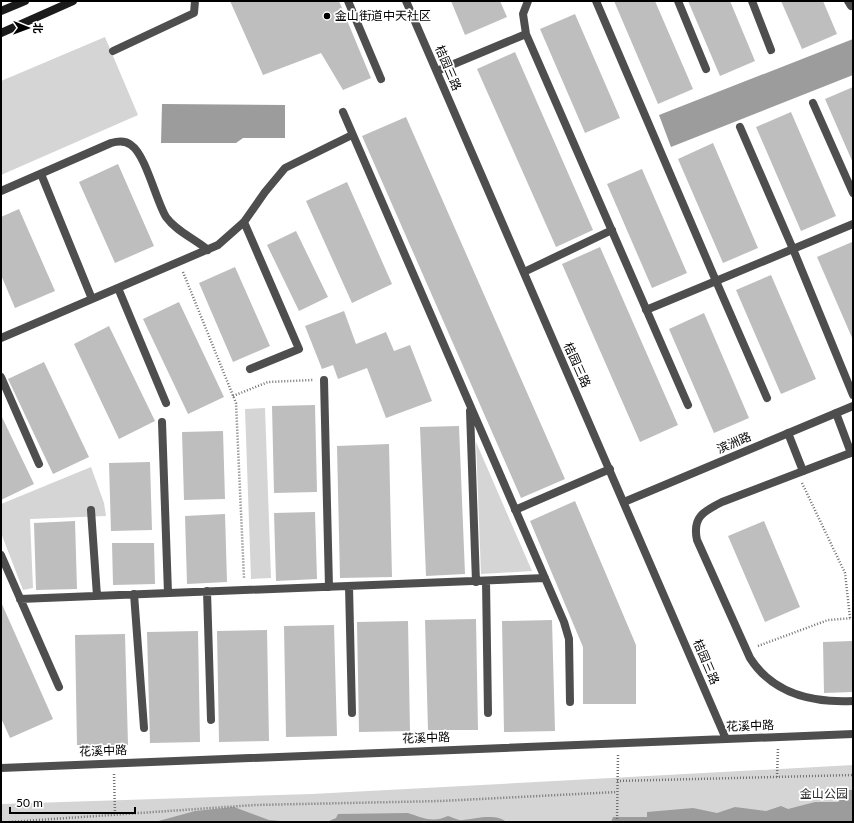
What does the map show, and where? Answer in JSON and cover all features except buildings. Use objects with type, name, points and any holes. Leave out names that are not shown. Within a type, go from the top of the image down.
[{"type":"main road","points":[[1,11],[25,1]]},
{"type":"main road","points":[[1,33],[73,1]]},
{"type":"street","points":[[113,51],[194,13],[195,1]]},
{"type":"street","points":[[348,1],[381,79]]},
{"type":"street","name":"桔园三路","points":[[406,1],[726,739]]},
{"type":"street","points":[[528,1],[523,14],[526,34],[688,405]]},
{"type":"street","points":[[596,1],[766,398]]},
{"type":"street","points":[[678,1],[706,69]]},
{"type":"street","points":[[752,1],[772,50]]},
{"type":"street","points":[[437,71],[526,34]]},
{"type":"street","points":[[813,103],[853,193]]},
{"type":"street","points":[[343,112],[564,622],[569,639],[570,702]]},
{"type":"street","points":[[740,128],[793,249],[853,395]]},
{"type":"street","points":[[1,338],[208,250],[229,237],[244,222],[265,192],[285,168],[292,163],[352,135]]},
{"type":"street","points":[[1,191],[111,143],[119,141],[127,142],[138,151],[166,217],[174,226],[208,250]]},
{"type":"street","points":[[41,174],[92,299]]},
{"type":"street","points":[[244,222],[299,349],[250,369]]},
{"type":"street","points":[[646,310],[853,224]]},
{"type":"street","points":[[524,272],[612,230]]},
{"type":"street","points":[[118,288],[166,403]]},
{"type":"street","points":[[1,376],[39,464]]},
{"type":"street","points":[[324,380],[329,587]]},
{"type":"street","name":"滨洲路","points":[[624,502],[853,406]]},
{"type":"street","points":[[470,407],[476,582]]},
{"type":"street","points":[[836,413],[852,452],[722,502],[706,511],[697,521],[697,540],[747,650],[760,672],[769,681],[780,688],[804,696],[829,700],[853,701]]},
{"type":"street","points":[[162,422],[168,593]]},
{"type":"street","points":[[788,433],[800,472]]},
{"type":"street","points":[[515,510],[610,469]]},
{"type":"street","points":[[91,510],[97,596]]},
{"type":"street","points":[[1,555],[59,687]]},
{"type":"street","points":[[20,599],[476,582],[545,578]]},
{"type":"street","points":[[486,581],[488,713]]},
{"type":"street","points":[[349,586],[352,713]]},
{"type":"street","points":[[207,591],[211,720]]},
{"type":"street","points":[[134,594],[144,728]]},
{"type":"street","name":"花溪中路","points":[[1,768],[618,742],[853,734]]},
{"type":"path","points":[[179,262],[236,403],[245,590]]},
{"type":"path","points":[[233,396],[268,382],[324,380]]},
{"type":"path","points":[[747,650],[828,620],[852,618],[845,573],[800,472]]},
{"type":"path","points":[[777,777],[778,737]]},
{"type":"path","points":[[617,822],[618,742]]},
{"type":"path","points":[[114,763],[115,814]]},
{"type":"path","points":[[617,781],[853,776]]},
{"type":"path","points":[[9,822],[255,805],[441,801],[617,792]]},
{"type":"green space","points":[[105,37],[138,115],[1,175],[1,81]]},
{"type":"green space","points":[[265,408],[271,578],[251,579],[245,409]]},
{"type":"green space","points":[[476,442],[532,571],[481,574]]},
{"type":"green space","points":[[91,467],[104,503],[106,516],[30,519],[33,588],[23,590],[1,533],[1,504]]},
{"type":"green space","name":"金山公园","points":[[853,765],[853,822],[1,822],[1,804],[312,794]]},
{"type":"shaded area","points":[[853,39],[853,75],[671,147],[659,115]]},
{"type":"shaded area","points":[[162,104],[285,105],[285,138],[243,138],[236,143],[161,143]]},
{"type":"shaded area","points":[[848,790],[853,790],[853,822],[611,822],[613,817],[647,817],[647,812],[693,808],[717,813],[735,807],[766,811],[781,806],[788,809],[815,802],[838,802]]},
{"type":"shaded area","points":[[234,807],[269,820],[293,822],[155,822],[195,811]]},
{"type":"shaded area","points":[[408,813],[423,818],[433,819],[448,816],[461,820],[491,817],[502,819],[506,822],[327,822],[336,818],[338,814]]},
{"type":"place","name":"金山街道中天社区","points":[[327,16]]}]
